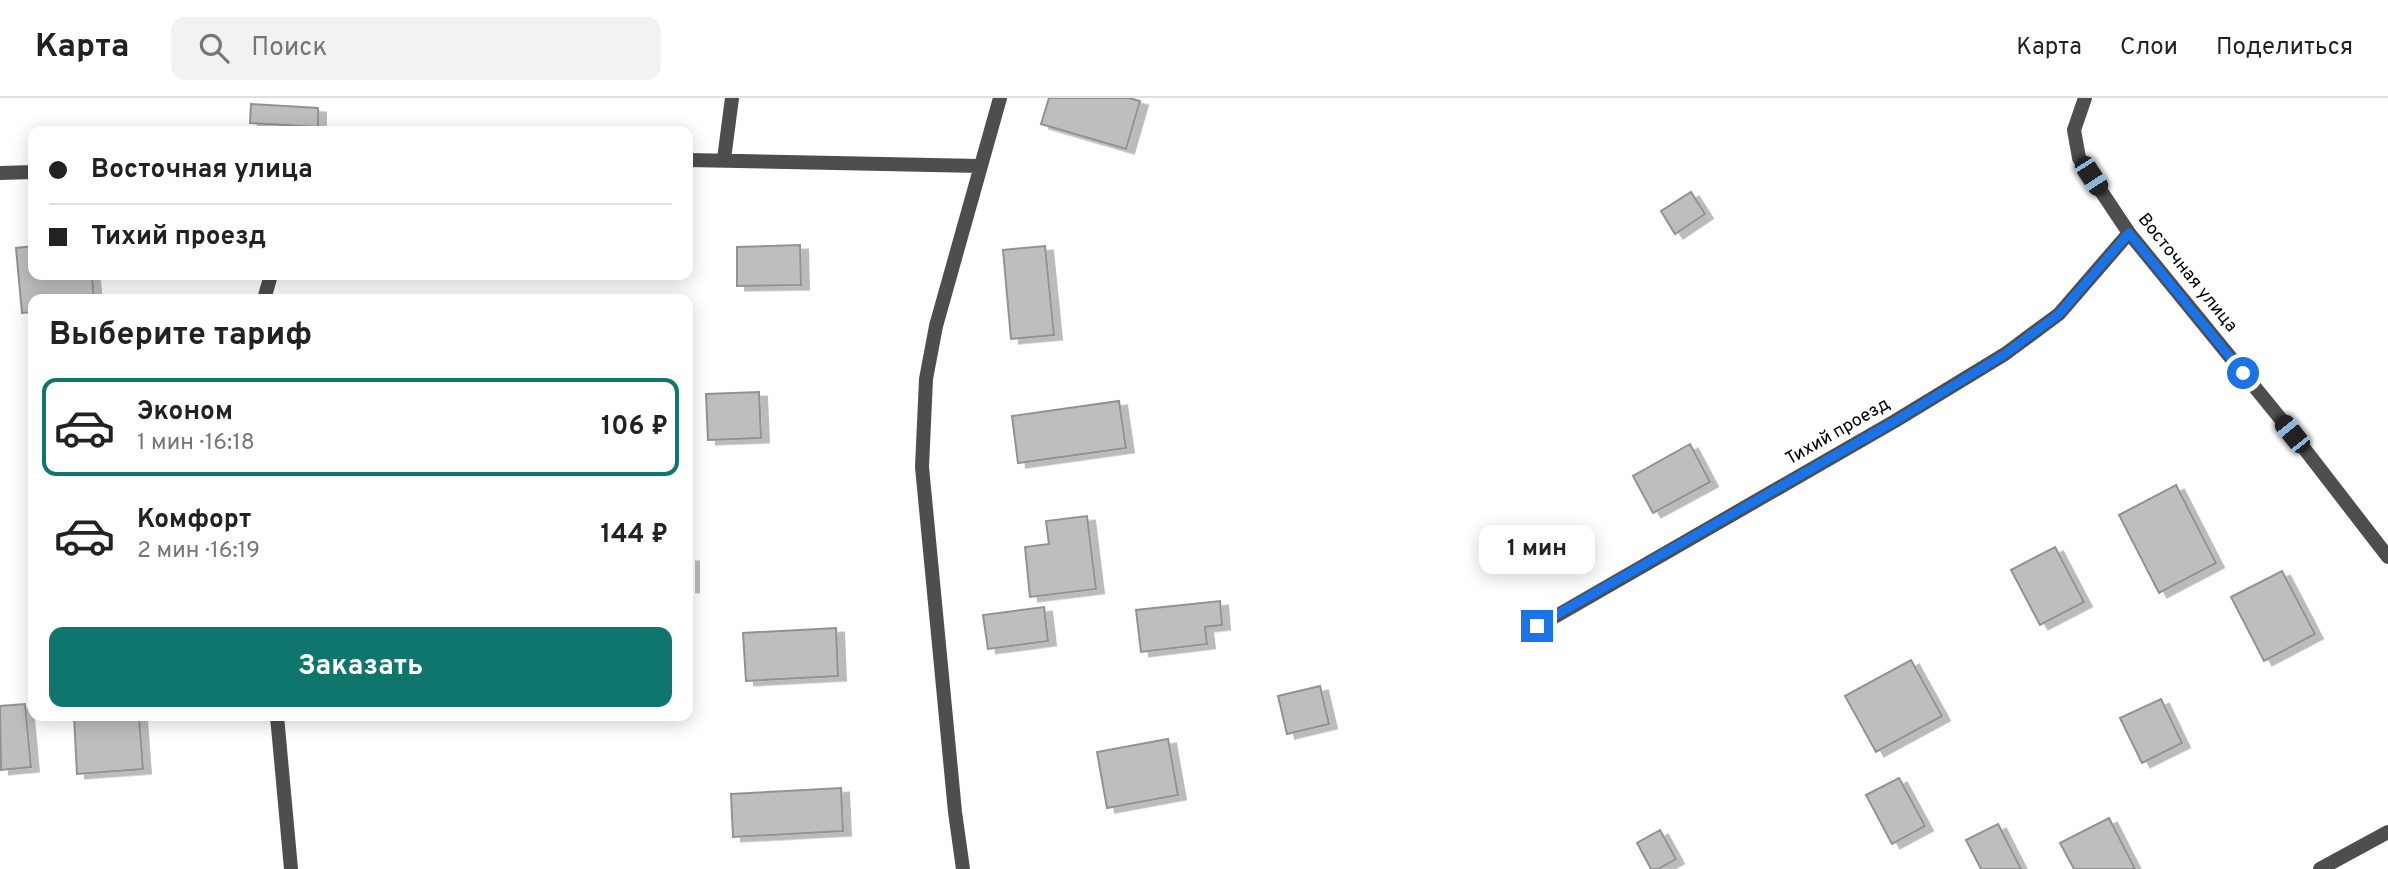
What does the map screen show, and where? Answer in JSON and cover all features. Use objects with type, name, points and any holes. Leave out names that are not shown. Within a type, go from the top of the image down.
[{"type":"street","points":[[724,159],[732,98]]},
{"type":"street","points":[[963,869],[955,812],[922,467],[926,379],[936,326],[1000,98]]},
{"type":"street","name":"Восточная улица","points":[[2085,98],[2074,130],[2079,158],[2129,233],[2388,556]]},
{"type":"street","points":[[693,160],[980,166]]},
{"type":"street","points":[[0,173],[28,172]]},
{"type":"street","name":"Тихий проезд","points":[[1537,626],[1895,421],[2005,354],[2059,314],[2129,233]]},
{"type":"street","points":[[277,721],[291,869]]},
{"type":"street","points":[[2320,869],[2388,832]]},
{"type":"building","points":[[1049,98],[1129,98],[1140,101],[1126,149],[1041,124]]},
{"type":"building","points":[[251,104],[318,108],[318,126],[250,123]]},
{"type":"building","points":[[1691,192],[1705,214],[1675,234],[1661,211]]},
{"type":"building","points":[[800,245],[801,285],[737,286],[737,247]]},
{"type":"building","points":[[1045,246],[1054,335],[1011,339],[1003,250]]},
{"type":"building","points":[[28,247],[28,280],[92,280],[94,294],[28,294],[28,312],[22,313],[16,248]]},
{"type":"building","points":[[759,392],[761,438],[708,440],[706,394]]},
{"type":"building","points":[[1119,401],[1126,448],[1018,463],[1012,416]]},
{"type":"building","points":[[1690,444],[1710,482],[1653,513],[1633,476]]},
{"type":"building","points":[[2176,485],[2216,563],[2159,593],[2119,515]]},
{"type":"building","points":[[1087,516],[1096,589],[1030,597],[1025,547],[1049,544],[1046,521]]},
{"type":"building","points":[[2055,547],[2084,602],[2040,625],[2011,570]]},
{"type":"building","points":[[2282,571],[2315,634],[2264,661],[2231,597]]},
{"type":"building","points":[[1220,601],[1222,625],[1205,627],[1207,644],[1141,652],[1136,610]]},
{"type":"building","points":[[1044,607],[1048,641],[988,649],[983,615]]},
{"type":"building","points":[[836,628],[838,676],[746,681],[743,633]]},
{"type":"building","points":[[1911,660],[1942,716],[1876,752],[1845,696]]},
{"type":"building","points":[[1320,686],[1329,724],[1287,734],[1278,696]]},
{"type":"building","points":[[2161,699],[2182,743],[2142,763],[2120,718]]},
{"type":"building","points":[[25,704],[31,767],[1,770],[0,706]]},
{"type":"building","points":[[74,721],[139,721],[143,769],[77,774]]},
{"type":"building","points":[[1168,739],[1178,795],[1107,808],[1097,752]]},
{"type":"building","points":[[1899,778],[1925,826],[1892,844],[1866,795]]},
{"type":"building","points":[[841,788],[843,831],[733,837],[731,794]]},
{"type":"building","points":[[2109,818],[2135,869],[2074,869],[2060,843]]},
{"type":"building","points":[[1998,824],[2021,869],[1981,869],[1966,840]]},
{"type":"building","points":[[1660,830],[1676,859],[1658,869],[1651,869],[1637,843]]},
{"type":"route","points":[[1537,626],[1895,421],[2005,354],[2059,314],[2129,233],[2243,373]]}]
